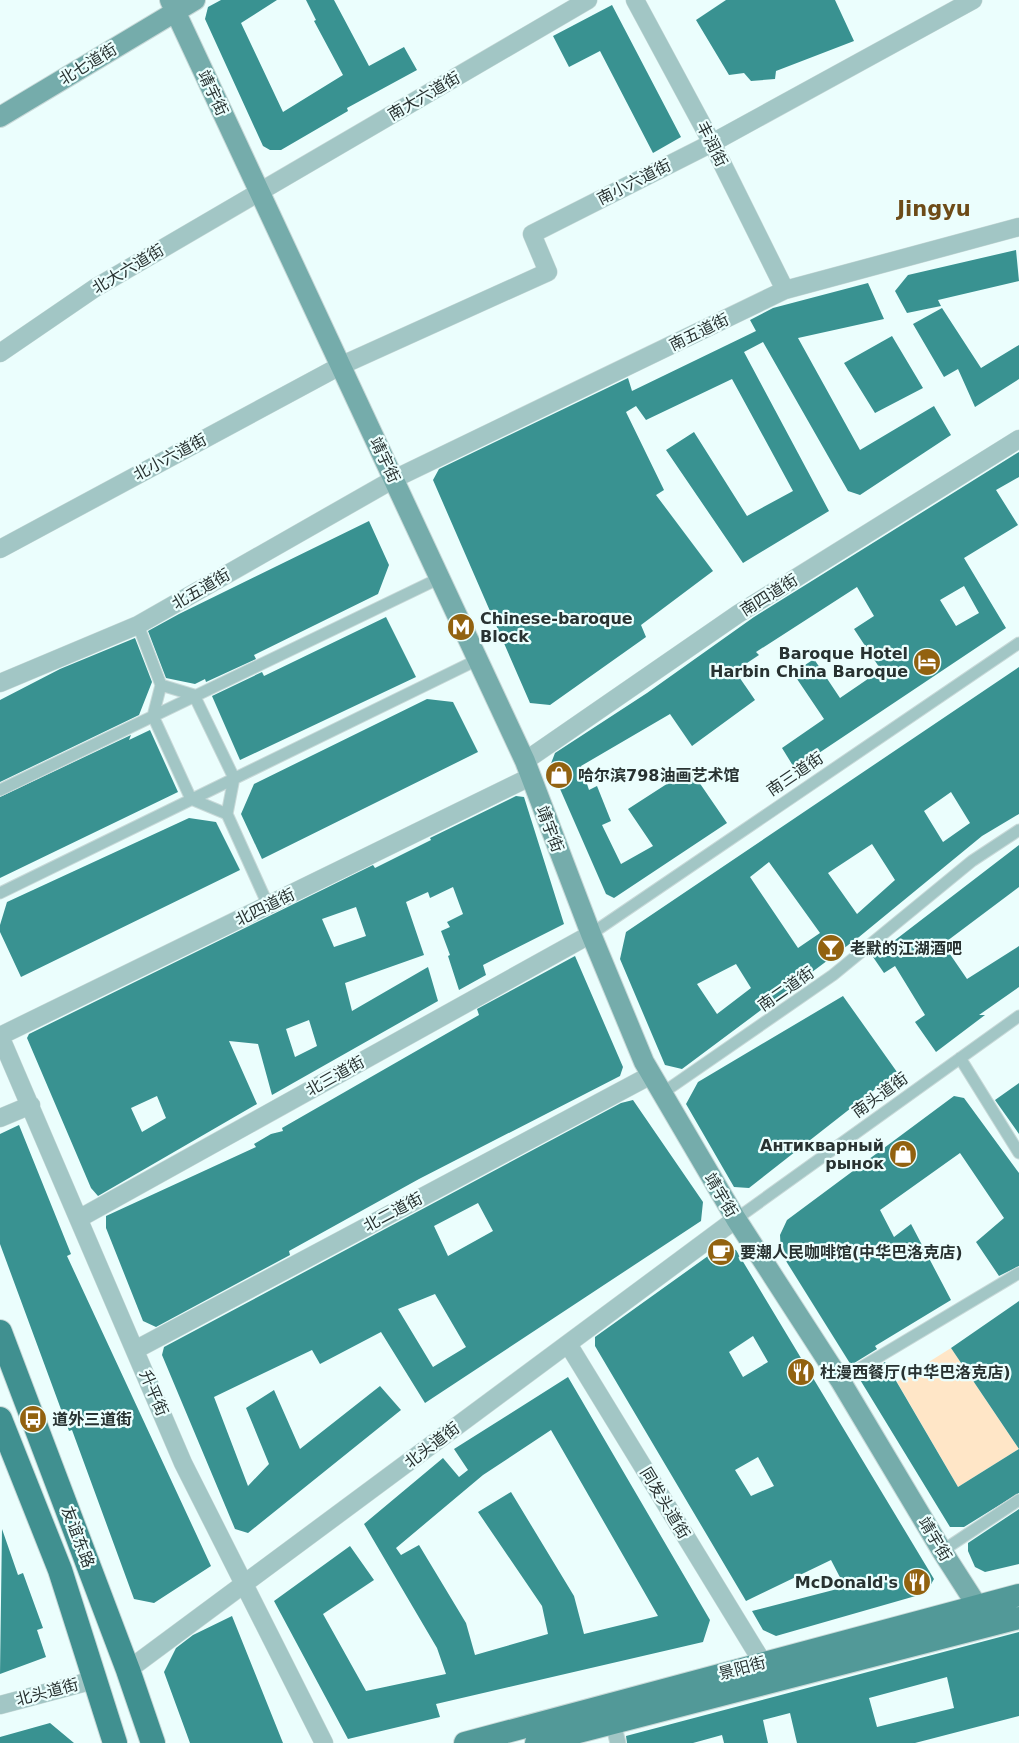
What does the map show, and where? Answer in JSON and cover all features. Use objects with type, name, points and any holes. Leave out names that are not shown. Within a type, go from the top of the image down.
[{"type":"highway","name":"友谊东路","points":[[0,1332],[128,1670],[153,1743]]},
{"type":"highway","name":"友谊东路","points":[[0,1419],[60,1570],[115,1743]]},
{"type":"main road","name":"北七道街","points":[[0,117],[173,6],[194,0]]},
{"type":"main road","name":"靖宇街","points":[[173,6],[528,769],[591,934],[651,1075],[736,1219],[840,1380],[942,1551],[990,1626]]},
{"type":"main road","name":"景阳街","points":[[465,1743],[1019,1594]]},
{"type":"main road","name":"景阳街","points":[[536,1743],[615,1733],[1019,1618]]},
{"type":"street","name":"南大六道街","points":[[259,191],[588,0]]},
{"type":"street","name":"丰润街","points":[[635,0],[712,143],[785,290]]},
{"type":"street","name":"南小六道街","points":[[340,366],[548,272],[532,234],[712,143],[973,0]]},
{"type":"street","name":"北大六道街","points":[[0,353],[95,288],[259,191]]},
{"type":"street","name":"南五道街","points":[[394,479],[785,290],[1019,227]]},
{"type":"street","name":"北小六道街","points":[[0,548],[340,366]]},
{"type":"street","name":"南四道街","points":[[528,769],[738,614],[1019,439]]},
{"type":"street","name":"北五道街","points":[[0,683],[138,625],[394,479]]},
{"type":"street","points":[[0,790],[440,578]]},
{"type":"street","points":[[138,625],[161,685],[153,716],[191,799],[227,814]]},
{"type":"street","name":"南三道街","points":[[591,934],[1019,643]]},
{"type":"street","points":[[0,894],[477,660]]},
{"type":"street","points":[[161,685],[194,695],[234,778],[227,814],[268,906]]},
{"type":"street","name":"北四道街","points":[[0,1036],[268,906],[528,769]]},
{"type":"street","name":"南二道街","points":[[661,1094],[834,975],[972,861],[1019,830]]},
{"type":"street","name":"北三道街","points":[[80,1218],[591,934]]},
{"type":"street","name":"南头道街","points":[[736,1219],[1019,1016]]},
{"type":"street","name":"升平街","points":[[0,1036],[184,1463],[324,1743]]},
{"type":"street","points":[[960,1058],[1019,1153]]},
{"type":"street","name":"北二道街","points":[[135,1350],[651,1075]]},
{"type":"street","points":[[0,1118],[31,1105]]},
{"type":"street","name":"北头道街","points":[[128,1670],[736,1219]]},
{"type":"street","points":[[840,1380],[1019,1273]]},
{"type":"street","name":"同发头道街","points":[[568,1344],[763,1663]]},
{"type":"street","points":[[942,1551],[1019,1500]]},
{"type":"street","name":"北头道街","points":[[0,1705],[94,1680]]},
{"type":"shaded area","points":[[951,1348],[1019,1449],[958,1487],[897,1382]]},
{"type":"building","points":[[221,0],[277,0],[241,23],[283,112],[343,75],[314,21],[316,20],[306,0],[334,0],[369,66],[404,47],[417,70],[347,108],[348,111],[281,150],[270,150],[263,146],[205,19],[208,7]]},
{"type":"building","points":[[726,0],[835,0],[854,41],[776,71],[775,79],[751,81],[744,73],[729,75],[696,20]]},
{"type":"building","points":[[612,5],[681,137],[653,153],[600,51],[569,67],[553,36]]},
{"type":"building","points":[[1016,250],[1019,281],[938,300],[941,306],[907,313],[895,291],[908,275]]},
{"type":"building","points":[[868,283],[884,319],[798,338],[860,450],[934,406],[951,435],[860,495],[848,491],[763,342],[744,352],[829,511],[743,563],[666,450],[694,432],[747,516],[793,491],[732,379],[646,420],[636,406],[626,412],[664,490],[656,495],[713,571],[641,625],[646,637],[550,705],[530,703],[433,480],[439,469],[628,378],[632,391],[756,331],[750,320],[773,308]]},
{"type":"building","points":[[942,308],[981,368],[1019,345],[1019,379],[975,407],[958,369],[944,377],[913,324]]},
{"type":"building","points":[[892,336],[923,388],[875,413],[844,363]]},
{"type":"building","points":[[1019,452],[1019,477],[996,490],[1018,525],[964,558],[1006,628],[795,769],[782,748],[824,719],[793,673],[814,659],[840,698],[881,670],[854,629],[874,616],[857,587],[756,652],[759,655],[735,671],[755,700],[692,746],[670,714],[581,766],[589,790],[597,786],[611,821],[602,825],[621,864],[653,846],[628,809],[690,769],[727,823],[614,898],[606,894],[550,766],[555,753],[647,693],[754,617]],"holes":[[[964,586],[979,613],[956,626],[940,600]]]},
{"type":"building","points":[[369,521],[389,565],[378,594],[254,655],[256,659],[206,682],[205,679],[195,684],[166,678],[148,631]]},
{"type":"building","points":[[386,617],[416,677],[240,760],[212,696],[262,672],[264,676]]},
{"type":"building","points":[[135,638],[152,682],[139,715],[0,782],[0,700],[60,669]]},
{"type":"building","points":[[1019,667],[1019,814],[982,836],[859,937],[682,1069],[665,1065],[620,959],[626,932]],"holes":[[[951,792],[970,823],[943,842],[924,811]],[[872,844],[895,880],[857,914],[828,873]],[[769,862],[820,933],[798,948],[750,877]],[[736,964],[751,988],[717,1014],[697,984]]]},
{"type":"building","points":[[427,699],[453,702],[478,752],[262,859],[241,814],[254,784]]},
{"type":"building","points":[[150,730],[178,792],[0,878],[0,797],[131,735],[129,740]]},
{"type":"building","points":[[516,796],[524,797],[564,924],[483,965],[486,975],[459,990],[448,956],[450,955],[441,931],[450,927],[447,922],[463,914],[453,887],[430,898],[428,892],[406,902],[424,955],[345,983],[352,1011],[428,967],[438,1001],[272,1095],[258,1044],[229,1041],[257,1104],[98,1196],[91,1188],[27,1038],[29,1034],[373,865],[375,868],[431,840],[430,838]],"holes":[[[356,907],[366,936],[334,947],[322,919]],[[309,1020],[317,1046],[295,1057],[286,1029]],[[157,1096],[166,1118],[142,1132],[131,1108]]]},
{"type":"building","points":[[189,818],[216,822],[240,870],[21,977],[0,932],[0,925],[7,902]]},
{"type":"building","points":[[1019,845],[1019,887],[943,944],[967,979],[1019,946],[1019,987],[979,1015],[985,1015],[936,1052],[915,1022],[925,1015],[895,966],[884,973],[873,957]]},
{"type":"building","points":[[575,956],[623,1067],[620,1076],[419,1179],[289,1251],[290,1255],[156,1327],[143,1321],[106,1228],[106,1216],[256,1147],[254,1144],[271,1134],[283,1131],[282,1128],[479,1015],[477,1009]]},
{"type":"building","points":[[843,996],[897,1072],[749,1188],[734,1187],[686,1104],[698,1082]]},
{"type":"building","points":[[1019,1083],[1019,1134],[995,1100]]},
{"type":"building","points":[[954,1096],[964,1098],[1019,1173],[1019,1266],[999,1276],[976,1242],[1004,1218],[960,1153],[880,1210],[894,1237],[911,1224],[951,1300],[875,1346],[877,1349],[851,1365],[781,1253],[780,1235],[787,1220]]},
{"type":"building","points":[[633,1100],[703,1202],[701,1221],[425,1403],[381,1332],[320,1364],[312,1350],[214,1397],[248,1486],[269,1464],[246,1408],[274,1390],[300,1449],[380,1386],[401,1410],[248,1533],[235,1529],[162,1355],[164,1347],[621,1103]],"holes":[[[478,1203],[493,1231],[448,1256],[434,1226]],[[435,1294],[466,1347],[433,1367],[398,1309]]]},
{"type":"building","points":[[19,1125],[71,1254],[67,1256],[211,1566],[154,1603],[134,1599],[72,1430],[69,1431],[0,1244],[0,1134]]},
{"type":"building","points":[[722,1246],[736,1250],[934,1579],[926,1593],[776,1636],[763,1630],[752,1611],[845,1587],[831,1560],[746,1601],[595,1346],[595,1337]],"holes":[[[753,1336],[768,1362],[743,1377],[729,1352]],[[758,1457],[774,1486],[751,1496],[735,1470]]]},
{"type":"building","points":[[1019,1301],[1019,1449],[951,1348]]},
{"type":"building","points":[[885,1362],[958,1487],[1019,1449],[1019,1493],[964,1527],[950,1527],[859,1378]]},
{"type":"building","points":[[568,1377],[710,1620],[703,1642],[436,1704],[440,1717],[348,1739],[274,1601],[350,1546],[374,1580],[323,1614],[366,1691],[446,1674],[437,1648],[364,1524],[443,1458],[459,1477],[468,1470],[454,1449]],"holes":[[[551,1430],[658,1616],[584,1634],[574,1596],[511,1492],[478,1512],[542,1606],[548,1634],[475,1655],[466,1623],[419,1545],[401,1555],[396,1548],[483,1475]]]},
{"type":"building","points":[[1019,1509],[1019,1564],[985,1572],[975,1567],[968,1551],[968,1543]]},
{"type":"building","points":[[2,1529],[18,1575],[23,1573],[43,1628],[37,1630],[46,1657],[0,1674]]},
{"type":"building","points":[[232,1616],[283,1743],[190,1743],[164,1672],[176,1648],[193,1635]]},
{"type":"building","points":[[1019,1632],[1019,1716],[915,1743],[797,1743],[790,1713],[763,1720],[768,1743],[724,1743],[722,1735],[693,1743],[627,1743],[626,1736]],"holes":[[[947,1677],[954,1708],[877,1727],[869,1698]]]},
{"type":"building","points":[[50,1723],[74,1743],[0,1743],[0,1737]]},
{"type":"place","name":"Chinese-baroque Block","points":[[461,627]]},
{"type":"place","name":"Baroque Hotel Harbin China Baroque","points":[[927,662]]},
{"type":"place","name":"哈尔滨798油画艺术馆","points":[[559,775]]},
{"type":"place","name":"老默的江湖酒吧","points":[[831,948]]},
{"type":"place","name":"Антикварный рынок","points":[[903,1154]]},
{"type":"place","name":"要潮人民咖啡馆(中华巴洛克店)","points":[[721,1252]]},
{"type":"place","name":"杜漫西餐厅(中华巴洛克店)","points":[[801,1372]]},
{"type":"place","name":"道外三道街","points":[[33,1419]]},
{"type":"place","name":"McDonald's","points":[[917,1582]]},
{"type":"district","name":"Jingyu","points":[[934,209]]}]
